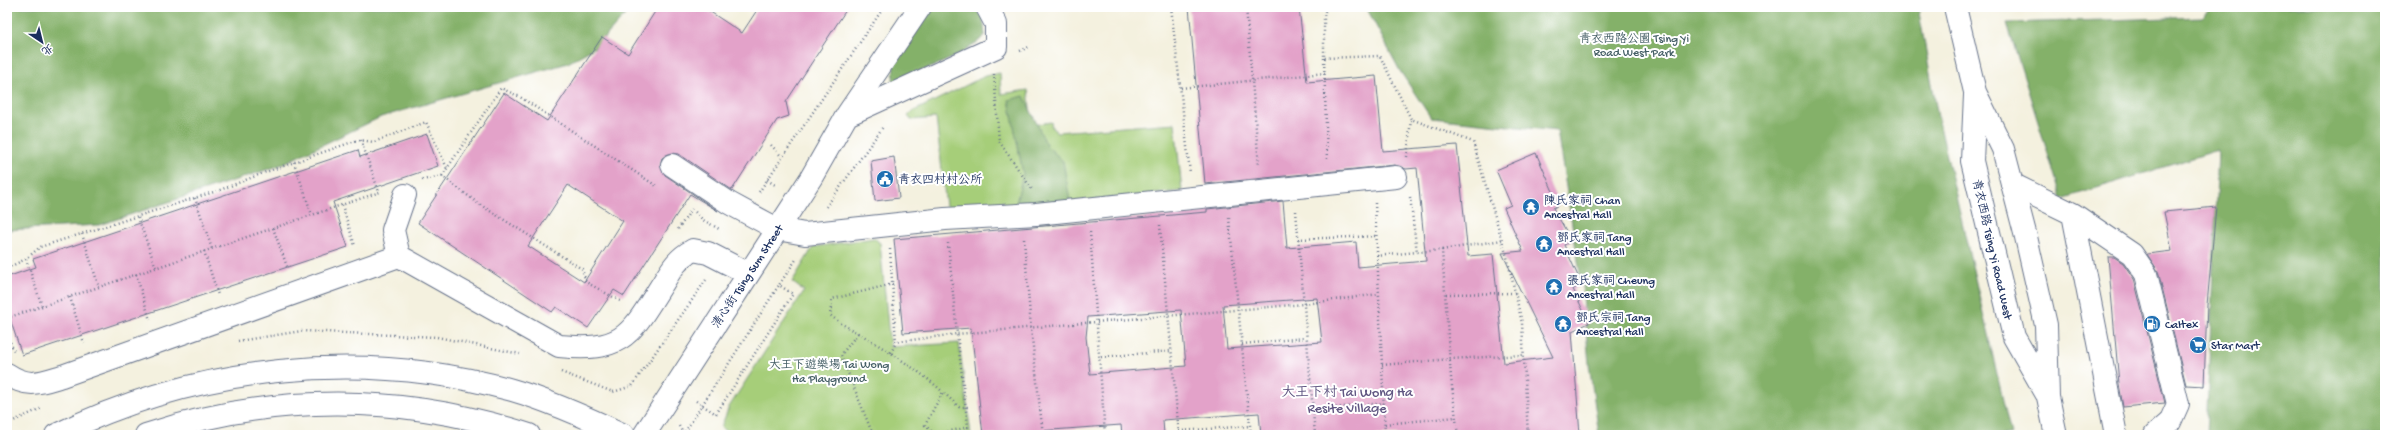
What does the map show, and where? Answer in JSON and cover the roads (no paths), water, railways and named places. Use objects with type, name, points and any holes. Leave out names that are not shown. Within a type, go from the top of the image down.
[{"type":"street","name":"清心街 Tsing Sum Street","points":[[644,435],[747,273],[777,229],[847,115],[920,7]]},
{"type":"street","points":[[847,115],[996,47],[996,24],[987,7]]},
{"type":"street","name":"青衣西路 Tsing Yi Road West","points":[[1955,7],[1975,92],[2003,149],[2046,325],[2048,397],[2056,435]]},
{"type":"street","name":"青衣西路 Tsing Yi Road West","points":[[1975,92],[1972,160],[2014,337],[2048,397]]},
{"type":"street","points":[[672,165],[729,203],[802,244],[887,225],[945,219],[1088,209],[1227,193],[1374,180],[1401,175]]},
{"type":"street","points":[[2012,184],[2074,214],[2132,254],[2146,274],[2178,404],[2170,422],[2155,435]]},
{"type":"street","points":[[399,256],[394,230],[406,189]]},
{"type":"street","points":[[2074,214],[2116,435]]},
{"type":"street","points":[[7,374],[18,381],[35,384],[62,376],[399,256],[559,346],[589,349],[613,344],[630,331],[675,262],[693,250],[708,253],[747,273]]},
{"type":"street","points":[[56,435],[94,416],[166,391],[253,373],[345,367],[435,374],[512,390],[591,419],[624,435]]},
{"type":"street","points":[[146,435],[190,420],[265,407],[343,402],[418,408],[497,424],[529,435]]},
{"type":"place","name":"青衣四村村公所","points":[[885,179]]},
{"type":"place","name":"陳氏家祠 Chan Ancestral Hall","points":[[1531,207]]},
{"type":"place","name":"鄧氏家祠 Tang Ancestral Hall","points":[[1544,244]]},
{"type":"place","name":"張氏家祠 Cheung Ancestral Hall","points":[[1554,287]]},
{"type":"place","name":"鄧氏宗祠 Tang Ancestral Hall","points":[[1563,324]]},
{"type":"place","name":"Caltex","points":[[2152,324]]},
{"type":"place","name":"Star Mart","points":[[2198,345]]},
{"type":"district","name":"大王下村 Tai Wong Ha Resite Village","points":[[1347,400]]},
{"type":"park label","name":"青衣西路公園 Tsing Yi Road West Park","points":[[1634,45]]},
{"type":"park label","name":"大王下遊樂場 Tai Wong Ha Playground","points":[[829,371]]}]
